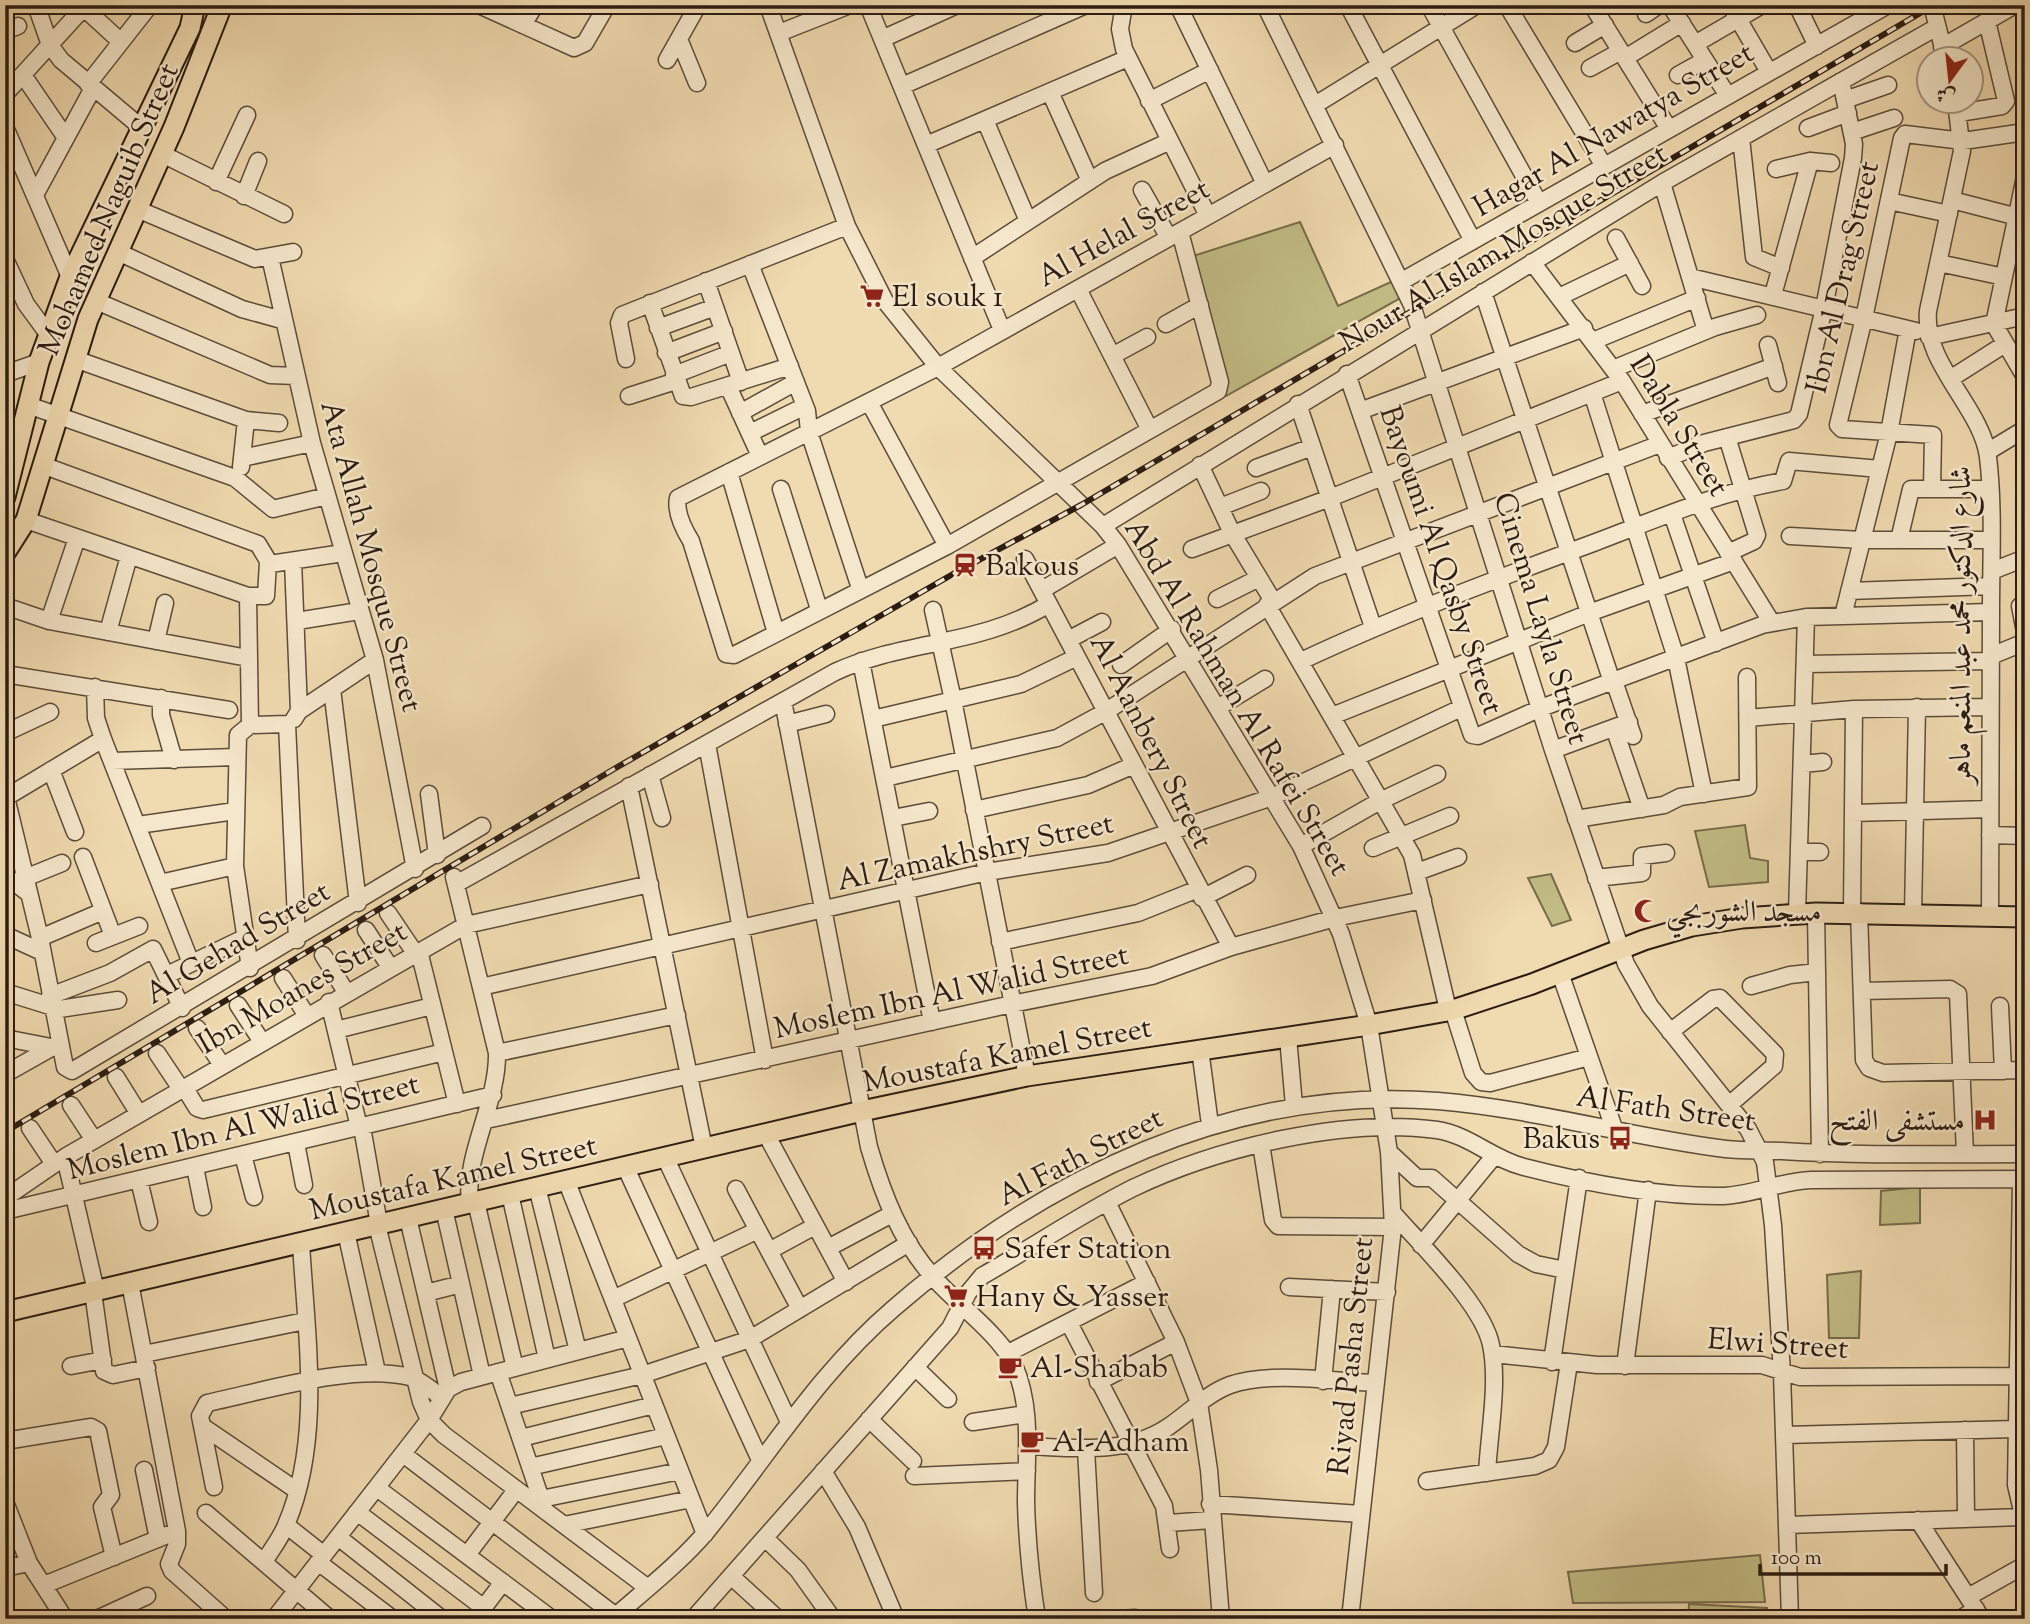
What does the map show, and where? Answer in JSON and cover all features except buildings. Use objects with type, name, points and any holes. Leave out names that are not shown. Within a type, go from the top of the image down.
[{"type":"main road","name":"Mohamed Naguib Street","points":[[5,497],[10,463],[48,334],[71,277],[190,28],[195,5]]},
{"type":"main road","name":"Mohamed Naguib Street","points":[[5,553],[26,520],[45,466],[75,359],[96,300],[174,127],[222,5]]},
{"type":"main road","points":[[147,121],[174,127]]},
{"type":"main road","points":[[106,203],[136,213]]},
{"type":"main road","name":"Moustafa Kamel Street","points":[[5,1312],[862,1111],[1027,1076],[1369,1025],[1450,1010],[1560,973],[1621,948],[1692,926],[1807,913],[2025,917]]},
{"type":"street","points":[[37,5],[50,45],[90,86],[147,121]]},
{"type":"street","points":[[35,195],[90,86],[120,41],[149,5]]},
{"type":"street","points":[[479,5],[569,47],[578,48],[585,43],[607,5]]},
{"type":"street","points":[[523,25],[535,5]]},
{"type":"street","points":[[667,60],[698,5]]},
{"type":"street","name":"Abd Al Rahman Al Rafei Street","points":[[768,5],[847,226],[884,301],[938,367],[1103,526],[1118,545],[1219,706],[1301,846],[1335,918],[1369,1025],[1382,1100]]},
{"type":"street","points":[[779,33],[850,5]]},
{"type":"street","points":[[868,5],[1002,330]]},
{"type":"street","points":[[882,39],[957,5]]},
{"type":"street","points":[[902,86],[1086,5]]},
{"type":"street","points":[[1124,5],[1121,29],[1128,58],[1208,216]]},
{"type":"street","points":[[1178,5],[1265,184]]},
{"type":"street","name":"Cinema Layla Street","points":[[1265,5],[1412,305],[1480,512],[1553,750],[1621,948],[1640,993],[1729,1105],[1761,1150]]},
{"type":"street","points":[[1348,5],[1473,241]]},
{"type":"street","points":[[1429,5],[1539,203]]},
{"type":"street","points":[[1315,105],[1477,5]]},
{"type":"street","points":[[1507,5],[1604,166]]},
{"type":"street","points":[[1592,5],[1669,129]]},
{"type":"street","points":[[1670,5],[1728,96]]},
{"type":"street","points":[[1695,44],[1734,12],[1762,5]]},
{"type":"street","points":[[1797,5],[1817,46]]},
{"type":"street","name":"Hagar Al Nawatya Street","points":[[1402,281],[1888,5]]},
{"type":"street","points":[[1932,5],[1942,46]]},
{"type":"street","points":[[1953,46],[1987,21],[2015,5]]},
{"type":"street","points":[[5,94],[85,7],[120,41]]},
{"type":"street","points":[[1734,12],[1769,72]]},
{"type":"street","points":[[1984,106],[2002,106],[2006,100],[1987,21]]},
{"type":"street","points":[[1590,68],[1623,55],[1682,23]]},
{"type":"street","points":[[1575,43],[1605,26]]},
{"type":"street","name":"Nour Al Islam Mosque Street","points":[[1103,526],[1662,183],[1937,27]]},
{"type":"street","points":[[679,39],[697,83]]},
{"type":"street","points":[[926,145],[1128,58]]},
{"type":"street","points":[[1678,75],[1705,60]]},
{"type":"street","points":[[1149,101],[1210,70]]},
{"type":"street","points":[[23,75],[66,138]]},
{"type":"street","points":[[885,778],[964,762],[1057,738],[1105,712],[1270,603],[1315,576],[1350,562],[1613,461],[1691,447],[1797,417],[1824,308],[1853,158],[1852,132],[1841,82]]},
{"type":"street","points":[[1808,128],[1888,85]]},
{"type":"street","points":[[1050,92],[1090,181]]},
{"type":"street","points":[[216,182],[247,115]]},
{"type":"street","name":"شارع الدكتور محمد عبد المنعم ماهر","points":[[1960,116],[1964,141],[1927,311],[1929,336],[1987,452],[1992,578],[1990,916]]},
{"type":"street","points":[[1852,132],[1894,118]]},
{"type":"street","points":[[985,120],[1028,221]]},
{"type":"street","points":[[5,127],[71,277]]},
{"type":"street","points":[[1964,141],[2025,132]]},
{"type":"street","name":"Ibn Al Drag Street","points":[[1932,489],[1935,436],[1842,429],[1838,425],[1903,135],[1964,141]]},
{"type":"street","points":[[1741,138],[1754,257],[1781,268]]},
{"type":"street","points":[[972,258],[1090,181],[1137,154],[1170,142]]},
{"type":"street","name":"Al Helal Street","points":[[776,633],[734,655],[723,650],[691,541],[677,506],[682,495],[938,367],[1335,145]]},
{"type":"street","points":[[162,154],[284,214]]},
{"type":"street","points":[[1773,295],[1810,161]]},
{"type":"street","points":[[1776,169],[1810,161],[1831,163]]},
{"type":"street","points":[[244,196],[258,162]]},
{"type":"street","points":[[2025,177],[2020,213],[1994,324],[2025,377]]},
{"type":"street","points":[[1662,183],[1706,331]]},
{"type":"street","points":[[729,472],[776,633],[947,546],[1220,387],[1200,304],[1174,235],[1142,190]]},
{"type":"street","points":[[1889,201],[2020,213]]},
{"type":"street","points":[[136,213],[248,257],[270,257],[293,252]]},
{"type":"street","points":[[626,359],[620,318],[650,303],[847,226]]},
{"type":"street","points":[[1616,238],[1642,286]]},
{"type":"street","points":[[118,252],[242,309],[282,320]]},
{"type":"street","name":"Ata Allah Mosque Street","points":[[270,257],[282,320],[312,443],[375,660],[415,869]]},
{"type":"street","points":[[5,259],[26,304],[48,334]]},
{"type":"street","name":"Dabla Street","points":[[1532,262],[1617,375],[1772,623]]},
{"type":"street","points":[[1559,297],[1630,263]]},
{"type":"street","points":[[1939,263],[2004,277]]},
{"type":"street","points":[[750,264],[805,406],[808,432],[860,588]]},
{"type":"street","points":[[1690,277],[1773,295],[1929,336],[2025,316]]},
{"type":"street","points":[[706,281],[732,353],[740,413],[761,456]]},
{"type":"street","points":[[1078,289],[1150,430]]},
{"type":"street","points":[[1483,292],[1613,681],[1642,809]]},
{"type":"street","points":[[1360,411],[1506,355],[1588,335],[1696,299]]},
{"type":"street","points":[[96,300],[270,375],[296,376]]},
{"type":"street","points":[[650,303],[682,396],[735,384],[790,366]]},
{"type":"street","points":[[1166,324],[1200,304]]},
{"type":"street","points":[[658,328],[715,307]]},
{"type":"street","points":[[1192,549],[1527,420],[1592,393],[1617,375],[1706,331],[1757,315]]},
{"type":"street","points":[[1843,616],[1889,433],[1908,329]]},
{"type":"street","points":[[667,353],[724,331]]},
{"type":"street","points":[[1112,356],[1147,337]]},
{"type":"street","points":[[1950,379],[2005,344]]},
{"type":"street","points":[[1768,345],[1778,383]]},
{"type":"street","points":[[629,396],[732,353]]},
{"type":"street","points":[[75,359],[246,420],[279,423]]},
{"type":"street","points":[[5,374],[39,362]]},
{"type":"street","points":[[1642,414],[1774,366]]},
{"type":"street","name":"Bayoumi Al Qasby Street","points":[[1347,374],[1469,732],[1478,736],[1541,708],[1772,623],[1806,617],[1991,612]]},
{"type":"street","points":[[740,413],[796,382]]},
{"type":"street","points":[[1592,393],[1676,658],[1704,794]]},
{"type":"street","points":[[869,402],[947,546]]},
{"type":"street","points":[[1298,404],[1373,627]]},
{"type":"street","points":[[28,405],[239,481],[276,509],[327,496]]},
{"type":"street","points":[[750,433],[805,406]]},
{"type":"street","points":[[239,481],[246,420]]},
{"type":"street","points":[[1987,452],[2025,429]]},
{"type":"street","points":[[1332,716],[1590,613],[1693,576],[1731,557],[1756,538],[1727,437]]},
{"type":"street","points":[[242,458],[312,443]]},
{"type":"street","points":[[1256,468],[1312,447]]},
{"type":"street","points":[[1301,661],[1373,627],[1570,551],[1743,489],[1783,481],[1787,463],[1792,460],[1880,468]]},
{"type":"street","points":[[1200,465],[1232,533],[1399,834],[1417,872],[1450,1010],[1473,1073],[1481,1083],[1490,1083],[1589,1057]]},
{"type":"street","points":[[45,466],[258,544],[268,562],[273,565],[343,553]]},
{"type":"street","points":[[781,489],[819,610]]},
{"type":"street","points":[[1899,540],[1908,492],[1914,489],[1989,489]]},
{"type":"street","points":[[1220,507],[1261,491]]},
{"type":"street","points":[[1672,514],[1716,643]]},
{"type":"street","points":[[26,520],[248,596],[266,596],[268,562]]},
{"type":"street","points":[[1790,536],[1862,540],[1990,540]]},
{"type":"street","points":[[49,621],[77,538]]},
{"type":"street","points":[[498,1372],[470,1180],[493,1095],[497,1053],[455,880],[861,661],[1000,629],[1118,545]]},
{"type":"street","points":[[108,632],[129,556]]},
{"type":"street","points":[[1849,591],[1992,578],[2025,558]]},
{"type":"street","name":"Al Aanbery Street","points":[[1025,559],[1168,833],[1231,947]]},
{"type":"street","points":[[293,561],[299,711]]},
{"type":"street","points":[[1217,599],[1259,578]]},
{"type":"street","points":[[248,596],[250,725]]},
{"type":"street","points":[[156,641],[165,603]]},
{"type":"street","points":[[5,606],[49,621],[248,658]]},
{"type":"street","points":[[2020,606],[2025,632]]},
{"type":"street","points":[[933,610],[1027,1076]]},
{"type":"street","points":[[297,621],[359,611]]},
{"type":"street","points":[[1806,617],[1799,852],[1817,972],[1820,1154]]},
{"type":"street","points":[[1068,640],[1102,622]]},
{"type":"street","points":[[1121,665],[1172,629]]},
{"type":"street","points":[[1805,664],[1991,658],[2025,642]]},
{"type":"street","points":[[873,719],[1021,684],[1077,657]]},
{"type":"street","points":[[296,940],[287,724],[299,711],[375,660]]},
{"type":"street","points":[[861,661],[932,1022]]},
{"type":"street","points":[[5,674],[229,710]]},
{"type":"street","points":[[1576,818],[1664,805],[1680,797],[1744,790],[1750,782],[1746,677]]},
{"type":"street","points":[[1219,706],[1265,679]]},
{"type":"street","points":[[95,687],[96,718],[103,739],[191,963]]},
{"type":"street","points":[[332,690],[358,903]]},
{"type":"street","points":[[160,698],[160,715],[174,760]]},
{"type":"street","points":[[783,701],[869,1147],[892,1214],[933,1276],[1008,1353],[1019,1376],[1026,1414],[1029,1555],[1037,1619]]},
{"type":"street","points":[[1913,914],[1917,707]]},
{"type":"street","points":[[1748,718],[1803,711],[1990,707]]},
{"type":"street","name":"Al Zamakhshry Street","points":[[481,986],[824,911],[987,872],[1108,853],[1272,797],[1461,708]]},
{"type":"street","points":[[1854,709],[1853,813],[1864,1060],[1869,1068],[1883,1073],[2025,1070]]},
{"type":"street","points":[[5,733],[50,712]]},
{"type":"street","points":[[787,724],[826,714]]},
{"type":"street","points":[[250,968],[235,866],[234,811],[238,735],[250,725],[287,724]]},
{"type":"street","points":[[1553,750],[1625,729]]},
{"type":"street","points":[[56,1045],[52,1004],[41,945],[6,796],[103,739]]},
{"type":"street","points":[[707,744],[743,928],[765,1060]]},
{"type":"street","points":[[112,761],[236,757]]},
{"type":"street","points":[[1802,764],[1823,762]]},
{"type":"street","points":[[974,810],[1088,785],[1134,765]]},
{"type":"street","points":[[51,770],[75,832]]},
{"type":"street","points":[[1301,846],[1380,801],[1437,774]]},
{"type":"street","points":[[650,775],[662,818]]},
{"type":"street","points":[[629,786],[704,1148]]},
{"type":"street","points":[[429,794],[437,855]]},
{"type":"street","points":[[1853,813],[1990,808]]},
{"type":"street","points":[[138,825],[234,811]]},
{"type":"street","points":[[893,818],[929,811]]},
{"type":"street","points":[[1373,848],[1399,834],[1450,816]]},
{"type":"street","name":"Al Gehad Street","points":[[56,1045],[65,1067],[77,1070],[415,869],[482,826]]},
{"type":"street","points":[[1990,835],[2025,836]]},
{"type":"street","points":[[1799,852],[1820,852]]},
{"type":"street","points":[[1596,878],[1642,873],[1643,856],[1666,853]]},
{"type":"street","points":[[1417,872],[1458,857]]},
{"type":"street","points":[[83,858],[113,936]]},
{"type":"street","points":[[26,885],[62,863]]},
{"type":"street","points":[[160,883],[235,866]]},
{"type":"street","points":[[5,875],[26,885]]},
{"type":"street","points":[[1000,942],[1138,914],[1247,875]]},
{"type":"street","name":"Ibn Moanes Street","points":[[7,1192],[346,992],[466,925],[650,884]]},
{"type":"street","name":"Moslem Ibn Al Walid Street","points":[[486,1120],[1012,1004],[1152,976],[1231,947],[1335,918],[1423,900]]},
{"type":"street","points":[[5,935],[41,945],[103,911]]},
{"type":"street","points":[[388,913],[417,952],[457,1104]]},
{"type":"street","points":[[96,943],[139,926]]},
{"type":"street","points":[[366,930],[390,967]]},
{"type":"street","points":[[167,975],[246,937]]},
{"type":"street","points":[[52,1004],[153,949],[182,1008]]},
{"type":"street","points":[[323,956],[346,992]]},
{"type":"street","points":[[1751,986],[1777,977],[1817,972]]},
{"type":"street","points":[[1560,973],[1615,1131]]},
{"type":"street","points":[[283,978],[307,1016]]},
{"type":"street","points":[[1862,991],[1956,991],[1960,1000],[1965,1154]]},
{"type":"street","points":[[5,992],[52,1004],[118,1000]]},
{"type":"street","points":[[1670,1032],[1713,999],[1720,998],[1775,1054],[1774,1066],[1729,1105]]},
{"type":"street","points":[[329,1002],[360,1127],[378,1225],[413,1378],[429,1420],[444,1435],[516,1490],[543,1505],[564,1525],[648,1588]]},
{"type":"street","points":[[238,1005],[262,1042]]},
{"type":"street","points":[[336,1030],[432,1006]]},
{"type":"street","points":[[2000,1006],[2003,1071]]},
{"type":"street","points":[[497,1053],[677,1015]]},
{"type":"street","points":[[197,1028],[222,1065]]},
{"type":"street","points":[[1288,1037],[1294,1106]]},
{"type":"street","points":[[5,1038],[56,1045]]},
{"type":"street","points":[[5,1074],[56,1045]]},
{"type":"street","points":[[1200,1049],[1210,1125]]},
{"type":"street","points":[[157,1053],[197,1108],[203,1110],[444,1052]]},
{"type":"street","points":[[116,1077],[139,1114]]},
{"type":"street","name":"Moslem Ibn Al Walid Street","points":[[5,1211],[493,1095]]},
{"type":"street","name":"Al Fath Street","points":[[614,1617],[705,1534],[789,1422],[857,1342],[933,1276],[993,1234],[1052,1198],[1133,1154],[1210,1125],[1294,1106],[1382,1100],[1436,1101],[1492,1107],[1731,1150],[1820,1154],[2025,1154]]},
{"type":"street","name":"Riyad Pasha Street","points":[[1350,1619],[1375,1382],[1388,1292],[1393,1220],[1389,1152],[1382,1100]]},
{"type":"street","points":[[71,1105],[94,1140]]},
{"type":"street","points":[[30,1128],[60,1160],[75,1196],[95,1291],[104,1371],[111,1376],[145,1361],[306,1321]]},
{"type":"street","name":"Al Fath Street","points":[[693,1619],[950,1328],[961,1305],[982,1276],[1107,1202],[1165,1175],[1261,1144],[1321,1133],[1430,1129],[1462,1136],[1522,1166],[1648,1190],[1724,1196],[1811,1180],[2023,1179]]},
{"type":"street","points":[[766,1134],[846,1282]]},
{"type":"street","points":[[296,1143],[304,1185]]},
{"type":"street","points":[[1261,1144],[1273,1220],[1278,1226],[1393,1220],[1421,1245],[1476,1310],[1488,1331],[1493,1354],[1487,1473]]},
{"type":"street","points":[[1761,1150],[1769,1186],[1782,1373],[1790,1619]]},
{"type":"street","points":[[1389,1152],[1417,1178],[1431,1177],[1527,1260],[1565,1270]]},
{"type":"street","points":[[1421,1245],[1494,1154]]},
{"type":"street","points":[[243,1155],[254,1197]]},
{"type":"street","points":[[665,1157],[789,1422]]},
{"type":"street","points":[[625,1166],[760,1460]]},
{"type":"street","points":[[195,1167],[203,1207]]},
{"type":"street","points":[[1552,1362],[1579,1178]]},
{"type":"street","points":[[1788,1525],[1966,1519],[2023,1521],[2016,1485],[2023,1179]]},
{"type":"street","points":[[139,1180],[149,1222]]},
{"type":"street","points":[[566,1181],[705,1534]]},
{"type":"street","points":[[537,1187],[578,1351]]},
{"type":"street","points":[[736,1189],[800,1309]]},
{"type":"street","points":[[1626,1366],[1648,1190]]},
{"type":"street","points":[[510,1194],[547,1359]]},
{"type":"street","points":[[1107,1202],[1175,1342],[1199,1403],[1206,1436],[1221,1619]]},
{"type":"street","points":[[444,1209],[461,1284],[498,1372],[543,1505]]},
{"type":"street","points":[[828,1248],[892,1214]]},
{"type":"street","points":[[408,1218],[445,1393]]},
{"type":"street","points":[[769,1251],[816,1226]]},
{"type":"street","points":[[612,1299],[758,1230]]},
{"type":"street","points":[[346,1232],[377,1372]]},
{"type":"street","points":[[264,1562],[286,1525],[306,1453],[310,1417],[302,1243]]},
{"type":"street","points":[[510,1406],[642,1375],[750,1339],[909,1243]]},
{"type":"street","points":[[1008,1353],[1147,1282]]},
{"type":"street","points":[[130,1283],[177,1531],[177,1544],[170,1557],[172,1571],[226,1619]]},
{"type":"street","points":[[426,1293],[461,1284]]},
{"type":"street","points":[[1289,1287],[1388,1292]]},
{"type":"street","points":[[1322,1381],[1332,1289]]},
{"type":"street","points":[[1069,1323],[1130,1443],[1161,1497],[1169,1523],[1170,1549]]},
{"type":"street","points":[[274,1619],[429,1420],[445,1393],[498,1372],[628,1338]]},
{"type":"street","points":[[1098,1381],[1175,1342]]},
{"type":"street","name":"Elwi Street","points":[[1493,1354],[1552,1362],[1626,1366],[1762,1365],[1800,1377],[2017,1376]]},
{"type":"street","points":[[71,1366],[103,1360]]},
{"type":"street","points":[[1427,1481],[1543,1464],[1554,1454],[1569,1363]]},
{"type":"street","points":[[915,1367],[948,1399]]},
{"type":"street","points":[[214,1487],[200,1412],[207,1403],[309,1382],[377,1372],[413,1378],[445,1393]]},
{"type":"street","points":[[1027,1446],[1086,1448],[1130,1443],[1166,1428],[1214,1392],[1251,1381],[1375,1382]]},
{"type":"street","points":[[521,1438],[654,1405]]},
{"type":"street","points":[[973,1422],[1026,1414]]},
{"type":"street","points":[[869,1419],[914,1468],[1027,1471]]},
{"type":"street","points":[[202,1426],[296,1490]]},
{"type":"street","points":[[5,1441],[91,1427],[100,1435],[111,1495],[102,1507],[114,1557]]},
{"type":"street","points":[[1785,1435],[1965,1430],[2019,1436]]},
{"type":"street","points":[[1965,1430],[1966,1519]]},
{"type":"street","points":[[530,1467],[666,1436]]},
{"type":"street","points":[[1086,1448],[1094,1592]]},
{"type":"street","points":[[403,1454],[614,1617]]},
{"type":"street","points":[[144,1470],[158,1539]]},
{"type":"street","points":[[543,1505],[680,1471]]},
{"type":"street","points":[[823,1471],[857,1527],[896,1619]]},
{"type":"street","points":[[377,1488],[552,1619]]},
{"type":"street","points":[[467,1555],[516,1490]]},
{"type":"street","points":[[564,1525],[691,1499]]},
{"type":"street","points":[[6,1508],[29,1563],[65,1619]]},
{"type":"street","points":[[1169,1523],[1211,1512],[1361,1514]]},
{"type":"street","points":[[206,1513],[330,1619]]},
{"type":"street","points":[[357,1513],[480,1614],[503,1582]]},
{"type":"street","points":[[1918,1520],[1975,1608]]},
{"type":"street","points":[[286,1525],[393,1619]]},
{"type":"street","points":[[44,1586],[177,1531]]},
{"type":"street","points":[[338,1537],[442,1619]]},
{"type":"street","points":[[765,1538],[798,1570],[833,1619]]},
{"type":"street","points":[[5,1568],[29,1563]]},
{"type":"street","points":[[1960,1619],[2025,1564]]},
{"type":"street","points":[[731,1576],[778,1619]]},
{"type":"street","points":[[97,1619],[147,1596]]},
{"type":"street","points":[[1117,1619],[1135,1618]]},
{"type":"shaded area","points":[[1300,222],[1338,306],[1393,281],[1402,297],[1226,396],[1187,258]]},
{"type":"shaded area","points":[[1745,825],[1750,858],[1768,861],[1768,882],[1709,887],[1695,831]]},
{"type":"shaded area","points":[[1551,874],[1571,920],[1552,926],[1528,878]]},
{"type":"shaded area","points":[[1920,1187],[1920,1223],[1880,1225],[1881,1191]]},
{"type":"shaded area","points":[[1861,1271],[1859,1338],[1829,1338],[1827,1275]]},
{"type":"shaded area","points":[[1760,1555],[1765,1602],[1573,1603],[1568,1572]]},
{"type":"shaded area","points":[[1689,1604],[1767,1608],[1768,1619],[1688,1619]]},
{"type":"railway","points":[[5,1132],[614,769],[953,574],[1081,505],[1934,5]]},
{"type":"place","name":"El souk 1","points":[[872,296]]},
{"type":"place","name":"Bakous","points":[[965,565]]},
{"type":"place","name":"مسجد الشوربجي","points":[[1646,911]]},
{"type":"place","name":"مستشفى الفتح","points":[[1985,1120]]},
{"type":"place","name":"Bakus","points":[[1620,1138]]},
{"type":"place","name":"Safer Station","points":[[984,1248]]},
{"type":"place","name":"Hany & Yasser","points":[[956,1296]]},
{"type":"place","name":"Al-Shabab","points":[[1010,1367]]},
{"type":"place","name":"Al-Adham","points":[[1032,1441]]}]
